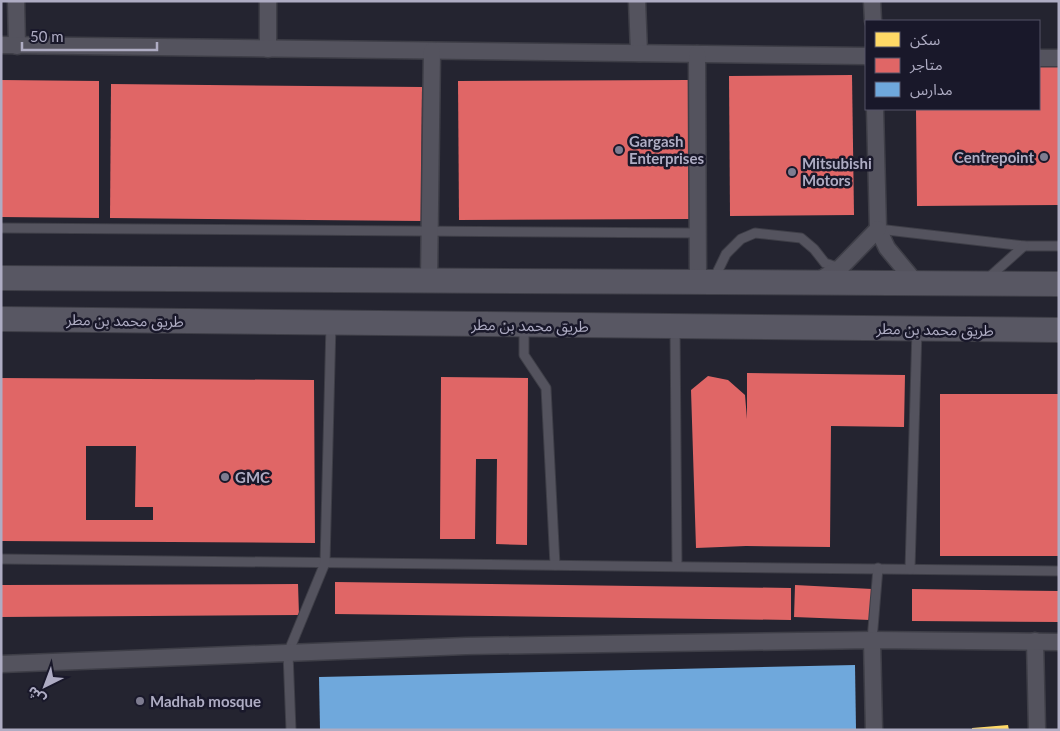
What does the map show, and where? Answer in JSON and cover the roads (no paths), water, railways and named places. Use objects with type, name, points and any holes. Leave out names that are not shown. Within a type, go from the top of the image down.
[{"type":"street","points":[[16,1],[9,45],[865,56]]},
{"type":"street","points":[[268,1],[268,49]]},
{"type":"street","points":[[637,1],[639,53]]},
{"type":"street","points":[[872,1],[872,20]]},
{"type":"street","points":[[429,280],[432,51]]},
{"type":"street","points":[[696,54],[698,233],[705,284]]},
{"type":"street","points":[[1040,58],[1059,58]]},
{"type":"street","points":[[875,110],[878,229],[887,248],[916,283]]},
{"type":"street","points":[[816,283],[840,268],[878,229]]},
{"type":"street","points":[[1,278],[429,280],[705,284],[1059,284]]},
{"type":"street","name":"طريق محمد بن مطر","points":[[1,319],[1059,330]]},
{"type":"street","points":[[872,640],[874,730]]},
{"type":"street","points":[[1,664],[476,646],[872,640],[1059,642]]},
{"type":"street","points":[[1035,641],[1037,730]]},
{"type":"lane","points":[[1,228],[698,233]]},
{"type":"lane","points":[[878,229],[1024,246],[1059,246]]},
{"type":"lane","points":[[705,284],[726,254],[741,239],[756,233],[801,238],[826,263],[840,268]]},
{"type":"lane","points":[[982,283],[1024,246]]},
{"type":"lane","points":[[290,730],[288,652],[326,563],[331,322]]},
{"type":"lane","points":[[524,324],[524,355],[546,388],[555,565]]},
{"type":"lane","points":[[675,326],[677,566]]},
{"type":"lane","points":[[910,568],[917,329]]},
{"type":"lane","points":[[1,559],[1059,571]]},
{"type":"lane","points":[[872,640],[878,568]]},
{"type":"place","name":"Gargash Enterprises","points":[[619,150]]},
{"type":"place","name":"Centrepoint","points":[[1044,157]]},
{"type":"place","name":"Mitsubishi Motors","points":[[792,172]]},
{"type":"place","name":"GMC","points":[[225,477]]},
{"type":"place","name":"Madhab mosque","points":[[140,701]]}]
